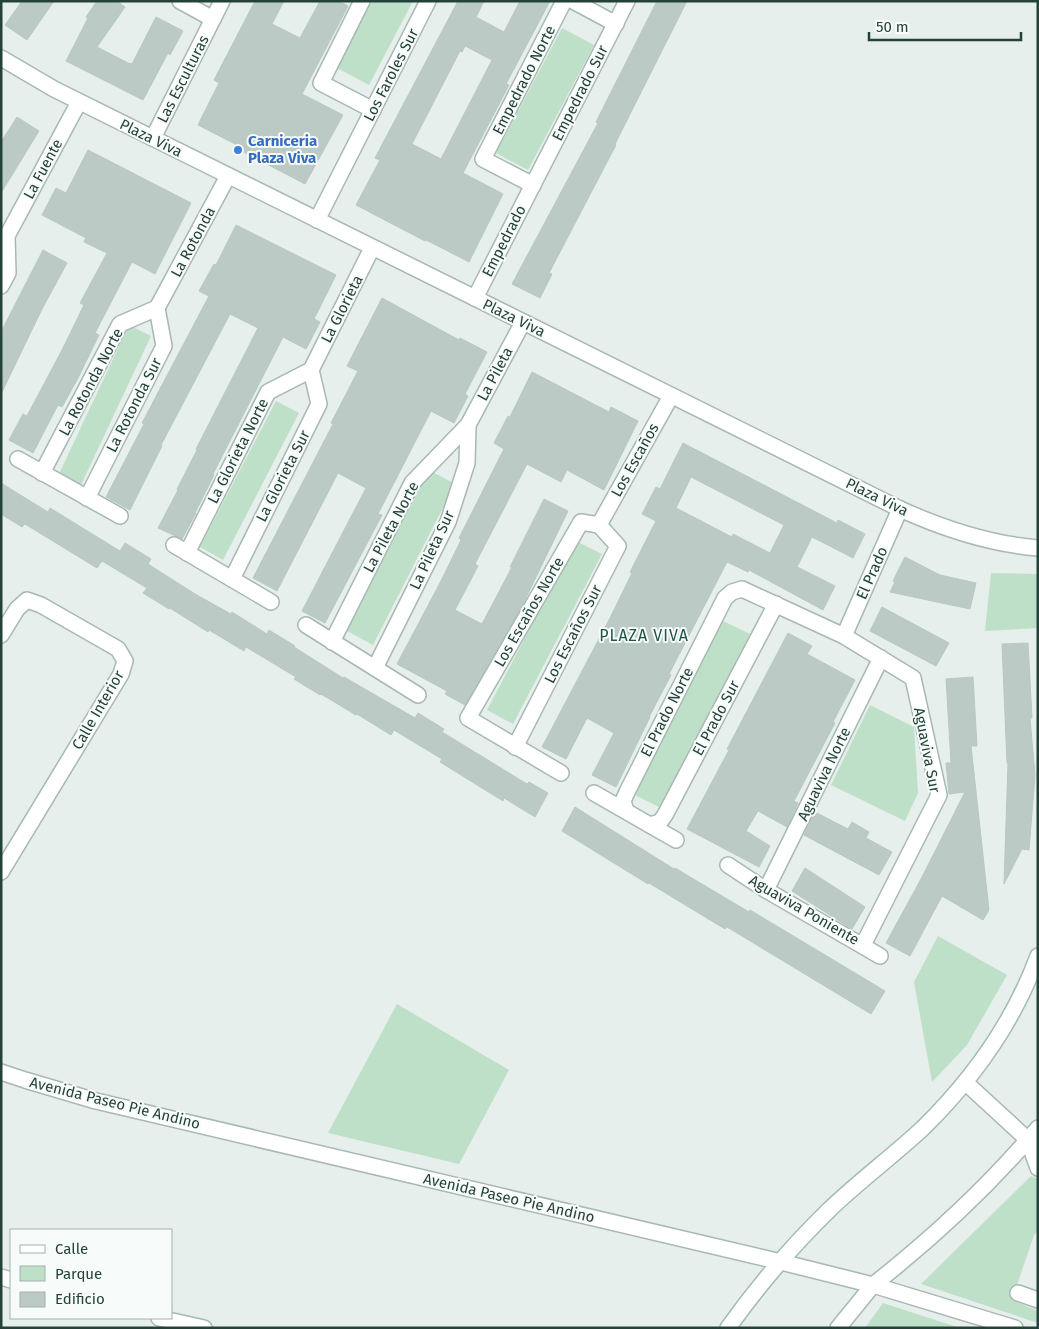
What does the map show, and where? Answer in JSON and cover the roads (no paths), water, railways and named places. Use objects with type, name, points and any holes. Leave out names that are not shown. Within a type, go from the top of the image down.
[{"type":"street","points":[[180,1],[213,20]]},
{"type":"street","name":"Las Esculturas","points":[[152,138],[222,1]]},
{"type":"street","points":[[362,1],[321,83],[373,110]]},
{"type":"street","name":"Los Faroles Sur","points":[[317,220],[428,1]]},
{"type":"street","name":"Empedrado Norte","points":[[533,185],[483,159],[564,1]]},
{"type":"street","points":[[572,1],[616,24]]},
{"type":"street","name":"Empedrado Sur","points":[[533,185],[627,1]]},
{"type":"street","name":"Plaza Viva","points":[[1,58],[54,90],[900,509],[930,523],[962,534],[1014,546],[1038,548]]},
{"type":"street","name":"La Fuente","points":[[4,237],[79,102]]},
{"type":"street","name":"La Rotonda","points":[[157,308],[228,176]]},
{"type":"street","name":"Empedrado","points":[[475,298],[533,185]]},
{"type":"street","points":[[1,286],[8,273],[4,237]]},
{"type":"street","name":"La Glorieta","points":[[311,370],[372,248]]},
{"type":"street","name":"La Rotonda Norte","points":[[42,473],[120,324],[157,308]]},
{"type":"street","name":"La Rotonda Sur","points":[[87,498],[164,346],[157,308]]},
{"type":"street","name":"La Pileta","points":[[468,425],[523,322]]},
{"type":"street","name":"La Glorieta Norte","points":[[232,579],[180,549],[268,392],[311,370]]},
{"type":"street","name":"La Glorieta Sur","points":[[232,579],[319,404],[311,370]]},
{"type":"street","name":"Los Escaños","points":[[599,525],[671,396]]},
{"type":"street","name":"La Pileta Norte","points":[[332,642],[412,483],[468,425]]},
{"type":"street","name":"La Pileta Sur","points":[[375,668],[448,522],[467,463],[468,425]]},
{"type":"street","points":[[18,459],[120,516]]},
{"type":"street","name":"El Prado","points":[[844,636],[900,509]]},
{"type":"street","name":"Los Escaños Norte","points":[[515,747],[468,718],[581,522],[599,525]]},
{"type":"street","name":"Los Escaños Sur","points":[[515,747],[618,546],[599,525]]},
{"type":"street","points":[[232,579],[271,602]]},
{"type":"street","name":"El Prado Norte","points":[[626,811],[623,801],[626,792],[725,598],[732,592],[742,589],[844,636]]},
{"type":"street","name":"Calle Interior","points":[[1,635],[17,609],[27,600],[41,605],[118,649],[125,661],[121,674],[1,872]]},
{"type":"street","name":"El Prado Sur","points":[[650,825],[660,822],[665,815],[776,604]]},
{"type":"street","points":[[306,626],[418,695]]},
{"type":"street","name":"Aguaviva Sur","points":[[844,636],[913,678],[938,795],[863,944]]},
{"type":"street","name":"Aguaviva Norte","points":[[766,890],[881,658]]},
{"type":"street","points":[[515,747],[561,773]]},
{"type":"street","points":[[594,793],[676,840]]},
{"type":"street","name":"Aguaviva Poniente","points":[[728,865],[766,890],[863,944],[880,956]]},
{"type":"street","points":[[728,1328],[781,1262],[828,1210],[922,1128],[965,1082],[986,1055],[1004,1026],[1038,956]]},
{"type":"street","name":"Avenida Paseo Pie Andino","points":[[1,1072],[96,1101],[873,1285],[1015,1328]]},
{"type":"street","points":[[965,1082],[1034,1138],[1038,1168]]},
{"type":"street","points":[[838,1328],[873,1285],[914,1253],[957,1214],[1034,1138]]},
{"type":"street","points":[[1018,1292],[1038,1300]]},
{"type":"street","points":[[162,1319],[181,1325],[204,1328]]},
{"type":"place","name":"Carniceria Plaza Viva","points":[[238,150]]},
{"type":"district","name":"PLAZA VIVA","points":[[644,635]]}]
